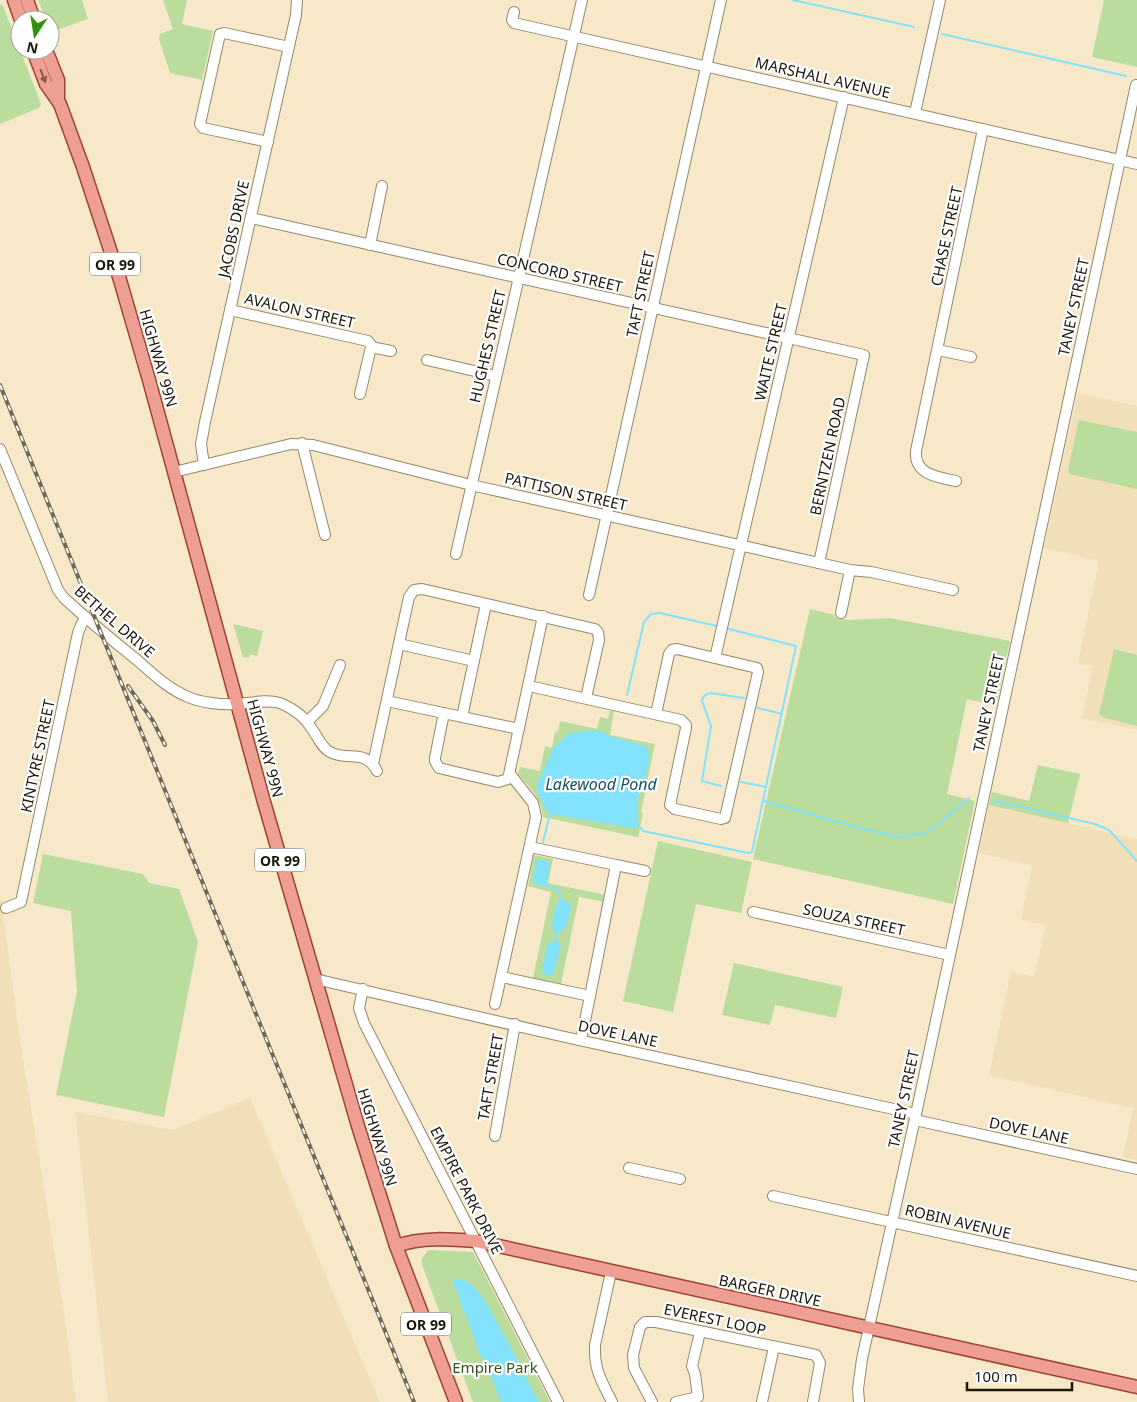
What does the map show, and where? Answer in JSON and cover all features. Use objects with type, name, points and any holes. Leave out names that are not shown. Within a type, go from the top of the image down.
[{"type":"main road","name":"HIGHWAY 99N","points":[[37,60],[46,84],[58,99],[83,166],[120,280],[237,704],[373,1177],[396,1246],[456,1402]]},
{"type":"main road","name":"HIGHWAY 99N","points":[[50,60],[58,80],[58,99]]},
{"type":"main road","name":"BARGER DRIVE","points":[[396,1246],[413,1240],[476,1241],[1137,1387]]},
{"type":"street","name":"JACOBS DRIVE","points":[[204,465],[201,443],[296,15],[297,0]]},
{"type":"street","name":"HUGHES STREET","points":[[456,554],[582,0]]},
{"type":"street","name":"TAFT STREET","points":[[588,595],[721,0]]},
{"type":"street","points":[[915,114],[940,0]]},
{"type":"street","name":"MARSHALL AVENUE","points":[[514,12],[512,20],[514,23],[844,96],[1137,164]]},
{"type":"street","points":[[268,142],[203,128],[200,124],[202,110],[220,34],[224,33],[289,47]]},
{"type":"street","name":"TANEY STREET","points":[[859,1402],[859,1376],[1136,85]]},
{"type":"street","name":"WAITE STREET","points":[[715,658],[844,96]]},
{"type":"street","name":"CHASE STREET","points":[[956,481],[925,472],[917,463],[916,456],[983,129]]},
{"type":"street","points":[[370,245],[382,186]]},
{"type":"street","name":"CONCORD STREET","points":[[251,218],[864,355]]},
{"type":"street","name":"AVALON STREET","points":[[230,310],[368,341],[371,347]]},
{"type":"street","points":[[360,394],[371,347],[392,351]]},
{"type":"street","points":[[938,350],[971,357]]},
{"type":"street","name":"BERNTZEN ROAD","points":[[819,563],[864,355]]},
{"type":"street","points":[[426,360],[496,376]]},
{"type":"street","points":[[302,443],[325,535]]},
{"type":"street","name":"PATTISON STREET","points":[[174,472],[302,443],[471,485],[850,570],[871,572],[953,590]]},
{"type":"street","name":"BETHEL DRIVE","points":[[0,449],[58,590],[64,598],[86,617],[174,690],[188,697],[218,704],[264,701],[279,703],[288,707],[307,722],[329,752],[342,756],[362,758],[375,767],[387,700]]},
{"type":"street","points":[[841,613],[850,570]]},
{"type":"street","points":[[519,729],[387,700],[409,597],[414,590],[422,589],[591,627],[598,632],[599,640],[586,698]]},
{"type":"street","points":[[462,717],[486,604]]},
{"type":"street","points":[[444,713],[435,758],[439,768],[498,782],[505,781],[510,774],[543,616]]},
{"type":"street","name":"KINTYRE STREET","points":[[6,908],[21,902],[78,633],[86,617]]},
{"type":"street","points":[[399,644],[474,661]]},
{"type":"street","points":[[529,686],[678,719],[686,724],[670,801],[672,808],[721,819],[726,818],[758,670],[755,666],[677,649],[670,651],[656,714]]},
{"type":"street","points":[[307,722],[322,706],[340,665]]},
{"type":"street","points":[[495,1004],[535,823],[534,807],[510,774]]},
{"type":"street","points":[[530,847],[645,871]]},
{"type":"street","points":[[581,1040],[616,865]]},
{"type":"street","name":"SOUZA STREET","points":[[752,912],[950,955]]},
{"type":"street","points":[[502,976],[590,996]]},
{"type":"street","name":"DOVE LANE","points":[[315,979],[1137,1169]]},
{"type":"street","name":"EMPIRE PARK DRIVE","points":[[363,989],[359,1008],[364,1023],[558,1402]]},
{"type":"street","name":"TAFT STREET","points":[[495,1136],[515,1024]]},
{"type":"street","points":[[629,1168],[680,1179]]},
{"type":"street","name":"ROBIN AVENUE","points":[[773,1196],[1137,1276]]},
{"type":"street","points":[[611,1272],[595,1357],[596,1369],[612,1402]]},
{"type":"street","name":"EVEREST LOOP","points":[[652,1402],[634,1368],[633,1355],[640,1327],[645,1322],[656,1322],[811,1353],[819,1359],[820,1368],[812,1402]]},
{"type":"street","points":[[676,1402],[698,1397],[692,1366],[700,1332]]},
{"type":"street","points":[[762,1402],[774,1347]]},
{"type":"shaded area","points":[[1078,393],[1137,406],[1137,730],[1082,718],[1093,666],[1078,663],[1099,561],[1044,548]]},
{"type":"shaded area","points":[[989,805],[1137,839],[1137,1160],[1123,1157],[1133,1108],[989,1075],[1011,972],[1034,977],[1046,925],[1021,920],[1032,865],[979,853]]},
{"type":"shaded area","points":[[0,892],[20,1040],[64,1312],[76,1402],[0,1402]]},
{"type":"shaded area","points":[[250,1098],[380,1402],[108,1402],[75,1112],[173,1130]]},
{"type":"green space","points":[[38,0],[82,0],[88,19],[60,29],[60,10],[42,10]]},
{"type":"green space","points":[[163,0],[187,0],[182,24],[213,31],[202,80],[170,73],[159,39],[160,34],[173,29]]},
{"type":"green space","points":[[1104,0],[1137,0],[1137,67],[1092,57]]},
{"type":"green space","points":[[0,4],[3,6],[10,24],[10,60],[24,60],[41,104],[39,108],[0,124]]},
{"type":"green space","points":[[1079,420],[1137,432],[1137,489],[1069,474],[1068,470]]},
{"type":"green space","points":[[810,609],[847,620],[890,618],[1010,641],[996,706],[967,699],[947,794],[975,801],[953,904],[753,859]]},
{"type":"green space","points":[[233,624],[263,631],[257,656],[250,654],[249,658],[243,657]]},
{"type":"green space","points":[[1114,649],[1137,655],[1137,726],[1105,718],[1099,714]]},
{"type":"green space","name":"Lakewood Pond","points":[[610,711],[614,711],[610,735],[655,744],[641,812],[643,813],[638,837],[543,817],[538,799],[518,774],[520,767],[540,771],[545,746],[552,748],[555,731],[558,732],[560,721],[597,729],[600,717],[608,719]]},
{"type":"green space","points":[[1038,765],[1080,774],[1068,823],[989,805],[992,792],[1029,801]]},
{"type":"green space","points":[[658,841],[752,862],[741,913],[696,904],[673,1012],[623,1001]]},
{"type":"green space","points":[[43,854],[143,874],[149,883],[179,889],[198,942],[164,1117],[56,1095],[77,992],[71,911],[33,903]]},
{"type":"green space","points":[[534,855],[553,859],[548,883],[606,895],[605,902],[579,897],[561,984],[533,978],[551,892],[528,886]]},
{"type":"green space","points":[[734,963],[843,987],[836,1018],[775,1005],[770,1025],[722,1015]]},
{"type":"green space","name":"Empire Park","points":[[428,1250],[473,1252],[550,1402],[473,1402],[422,1265],[422,1259]]},
{"type":"water","name":"Lakewood Pond","points":[[596,730],[647,747],[649,754],[648,769],[638,798],[638,821],[636,827],[550,814],[547,812],[537,791],[538,783],[553,748],[570,733]]},
{"type":"water","points":[[539,859],[550,862],[547,884],[558,888],[563,900],[571,904],[568,921],[562,931],[559,932],[556,941],[561,945],[553,976],[544,974],[542,969],[548,943],[554,941],[556,933],[552,928],[555,908],[560,899],[556,889],[537,885],[533,881],[536,861]]},
{"type":"water","points":[[455,1279],[462,1279],[471,1284],[482,1296],[539,1402],[501,1402],[485,1361],[479,1353],[460,1302],[459,1294],[453,1285]]},
{"type":"waterway","points":[[793,0],[914,27]]},
{"type":"waterway","points":[[942,34],[1126,76]]},
{"type":"waterway","points":[[627,695],[644,622],[651,614],[660,613],[717,626]]},
{"type":"waterway","points":[[638,825],[643,831],[748,853],[752,852],[796,646],[725,628]]},
{"type":"waterway","points":[[721,786],[702,781],[711,726],[702,701],[710,693],[744,698]]},
{"type":"waterway","points":[[758,708],[782,714]]},
{"type":"waterway","points":[[741,782],[766,787]]},
{"type":"waterway","points":[[764,801],[899,837],[925,833],[969,798]]},
{"type":"waterway","points":[[994,801],[1095,824],[1109,830],[1137,861]]},
{"type":"waterway","points":[[543,842],[550,814]]},
{"type":"railway","points":[[0,385],[414,1402]]},
{"type":"railway","points":[[128,686],[153,721],[165,745]]}]
